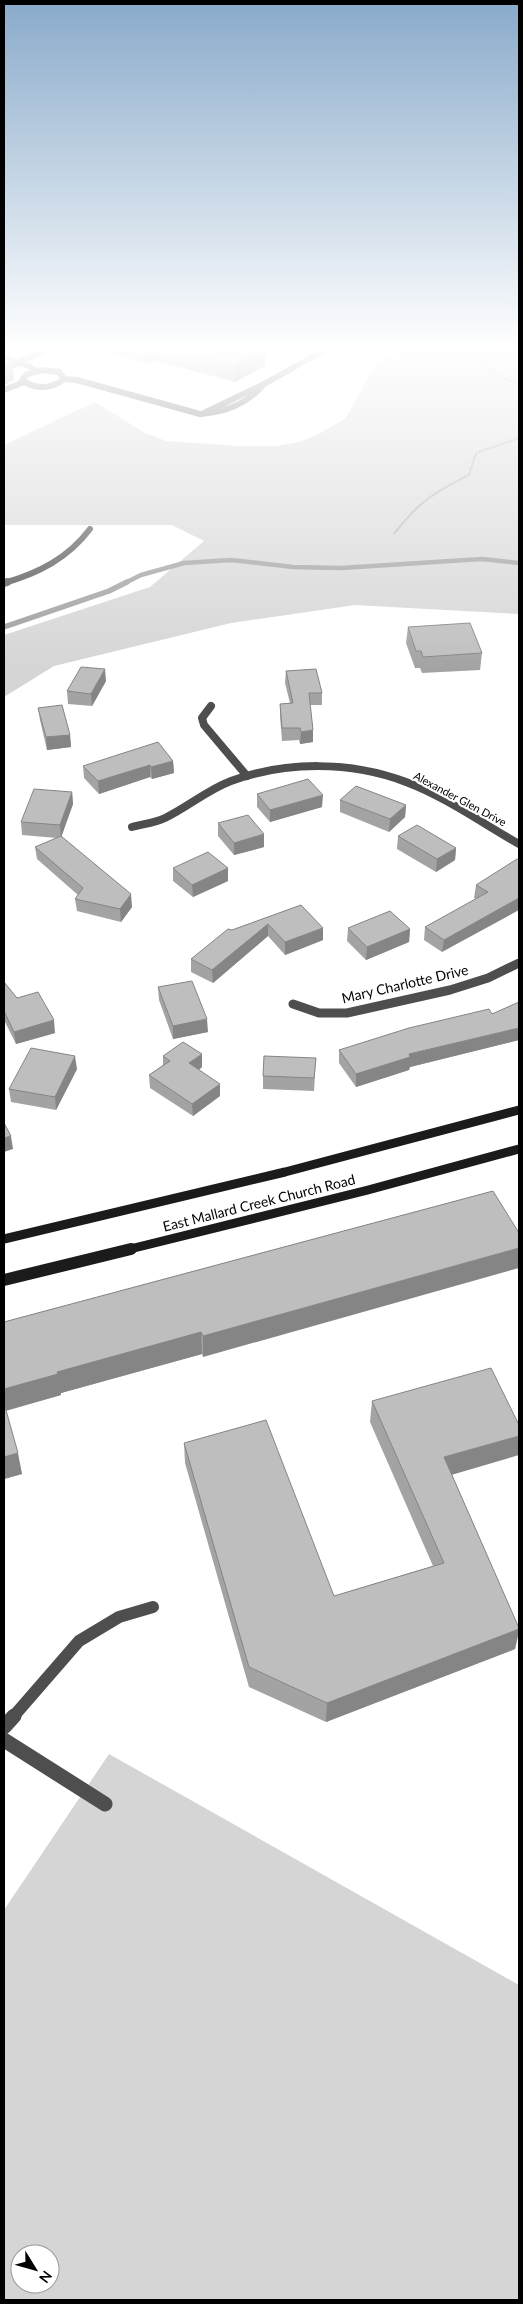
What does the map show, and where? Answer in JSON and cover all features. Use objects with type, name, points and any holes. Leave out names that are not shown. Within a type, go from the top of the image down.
[{"type":"main road","name":"East Mallard Creek Church Road","points":[[4,1239],[284,1172],[519,1110]]},
{"type":"main road","name":"East Mallard Creek Church Road","points":[[4,1280],[359,1192],[519,1149]]},
{"type":"street","points":[[4,583],[37,572],[62,559],[84,538],[90,529]]},
{"type":"street","points":[[212,706],[202,718],[204,725],[247,776]]},
{"type":"street","name":"Alexander Glen Drive","points":[[132,827],[166,817],[209,790],[247,776],[284,769],[313,767],[379,774],[426,792],[519,844]]},
{"type":"street","name":"Mary Charlotte Drive","points":[[294,1004],[319,1013],[347,1013],[450,990],[488,978],[519,963]]},
{"type":"street","points":[[4,1727],[79,1641],[119,1617],[153,1607]]},
{"type":"street","points":[[4,1740],[105,1804]]},
{"type":"path","points":[[394,534],[411,512],[436,490],[469,475],[475,456]]},
{"type":"shaded area","points":[[4,456],[519,456],[519,614],[355,605],[231,623],[54,666],[4,697],[4,635],[150,587],[204,541],[172,525],[4,525]]},
{"type":"shaded area","points":[[109,1754],[519,1985],[519,2300],[4,2300],[4,1910]]},
{"type":"building","points":[[470,623],[482,653],[423,657],[421,651],[416,651],[408,627]]},
{"type":"building","points":[[81,667],[105,669],[91,694],[67,691]]},
{"type":"building","points":[[316,669],[322,693],[309,693],[313,730],[301,732],[300,728],[282,728],[280,704],[293,703],[286,671]]},
{"type":"building","points":[[62,705],[70,735],[46,737],[38,708]]},
{"type":"building","points":[[158,742],[173,761],[151,767],[150,765],[98,781],[83,766]]},
{"type":"building","points":[[308,779],[323,795],[270,810],[257,794]]},
{"type":"building","points":[[356,786],[406,805],[390,819],[340,800]]},
{"type":"building","points":[[34,789],[72,792],[60,825],[21,822]]},
{"type":"building","points":[[248,815],[264,834],[234,843],[218,823]]},
{"type":"building","points":[[417,825],[456,848],[437,859],[398,836]]},
{"type":"building","points":[[61,836],[131,894],[120,909],[75,899],[83,888],[35,847]]},
{"type":"building","points":[[208,852],[228,868],[192,885],[173,868]]},
{"type":"building","points":[[517,859],[519,860],[519,898],[444,940],[425,927],[488,892],[476,885]]},
{"type":"building","points":[[301,905],[323,928],[285,942],[268,924],[212,970],[191,959],[228,929],[232,930]]},
{"type":"building","points":[[390,911],[410,929],[367,947],[348,928]]},
{"type":"building","points":[[192,981],[207,1019],[173,1026],[158,987]]},
{"type":"building","points":[[4,982],[17,998],[38,992],[54,1020],[14,1032],[4,1011]]},
{"type":"building","points":[[519,1002],[519,1028],[409,1054],[410,1057],[356,1074],[339,1050],[409,1028],[489,1009],[492,1014]]},
{"type":"building","points":[[183,1042],[202,1054],[189,1063],[220,1084],[192,1104],[149,1075],[170,1061],[163,1056]]},
{"type":"building","points":[[31,1048],[75,1056],[55,1097],[9,1089]]},
{"type":"building","points":[[264,1056],[316,1058],[314,1078],[263,1076]]},
{"type":"building","points":[[4,1123],[11,1136],[4,1138]]},
{"type":"building","points":[[493,1191],[519,1233],[519,1248],[203,1336],[201,1332],[57,1372],[58,1374],[4,1389],[4,1322]]},
{"type":"building","points":[[491,1368],[519,1425],[519,1436],[444,1457],[519,1629],[327,1703],[249,1667],[184,1443],[266,1420],[334,1596],[444,1563],[372,1401]]},
{"type":"building","points":[[4,1403],[18,1453],[4,1457]]},
{"type":"waterway","points":[[4,627],[109,591],[141,575],[184,563],[231,560],[293,567],[341,568],[482,559],[519,563]]}]
